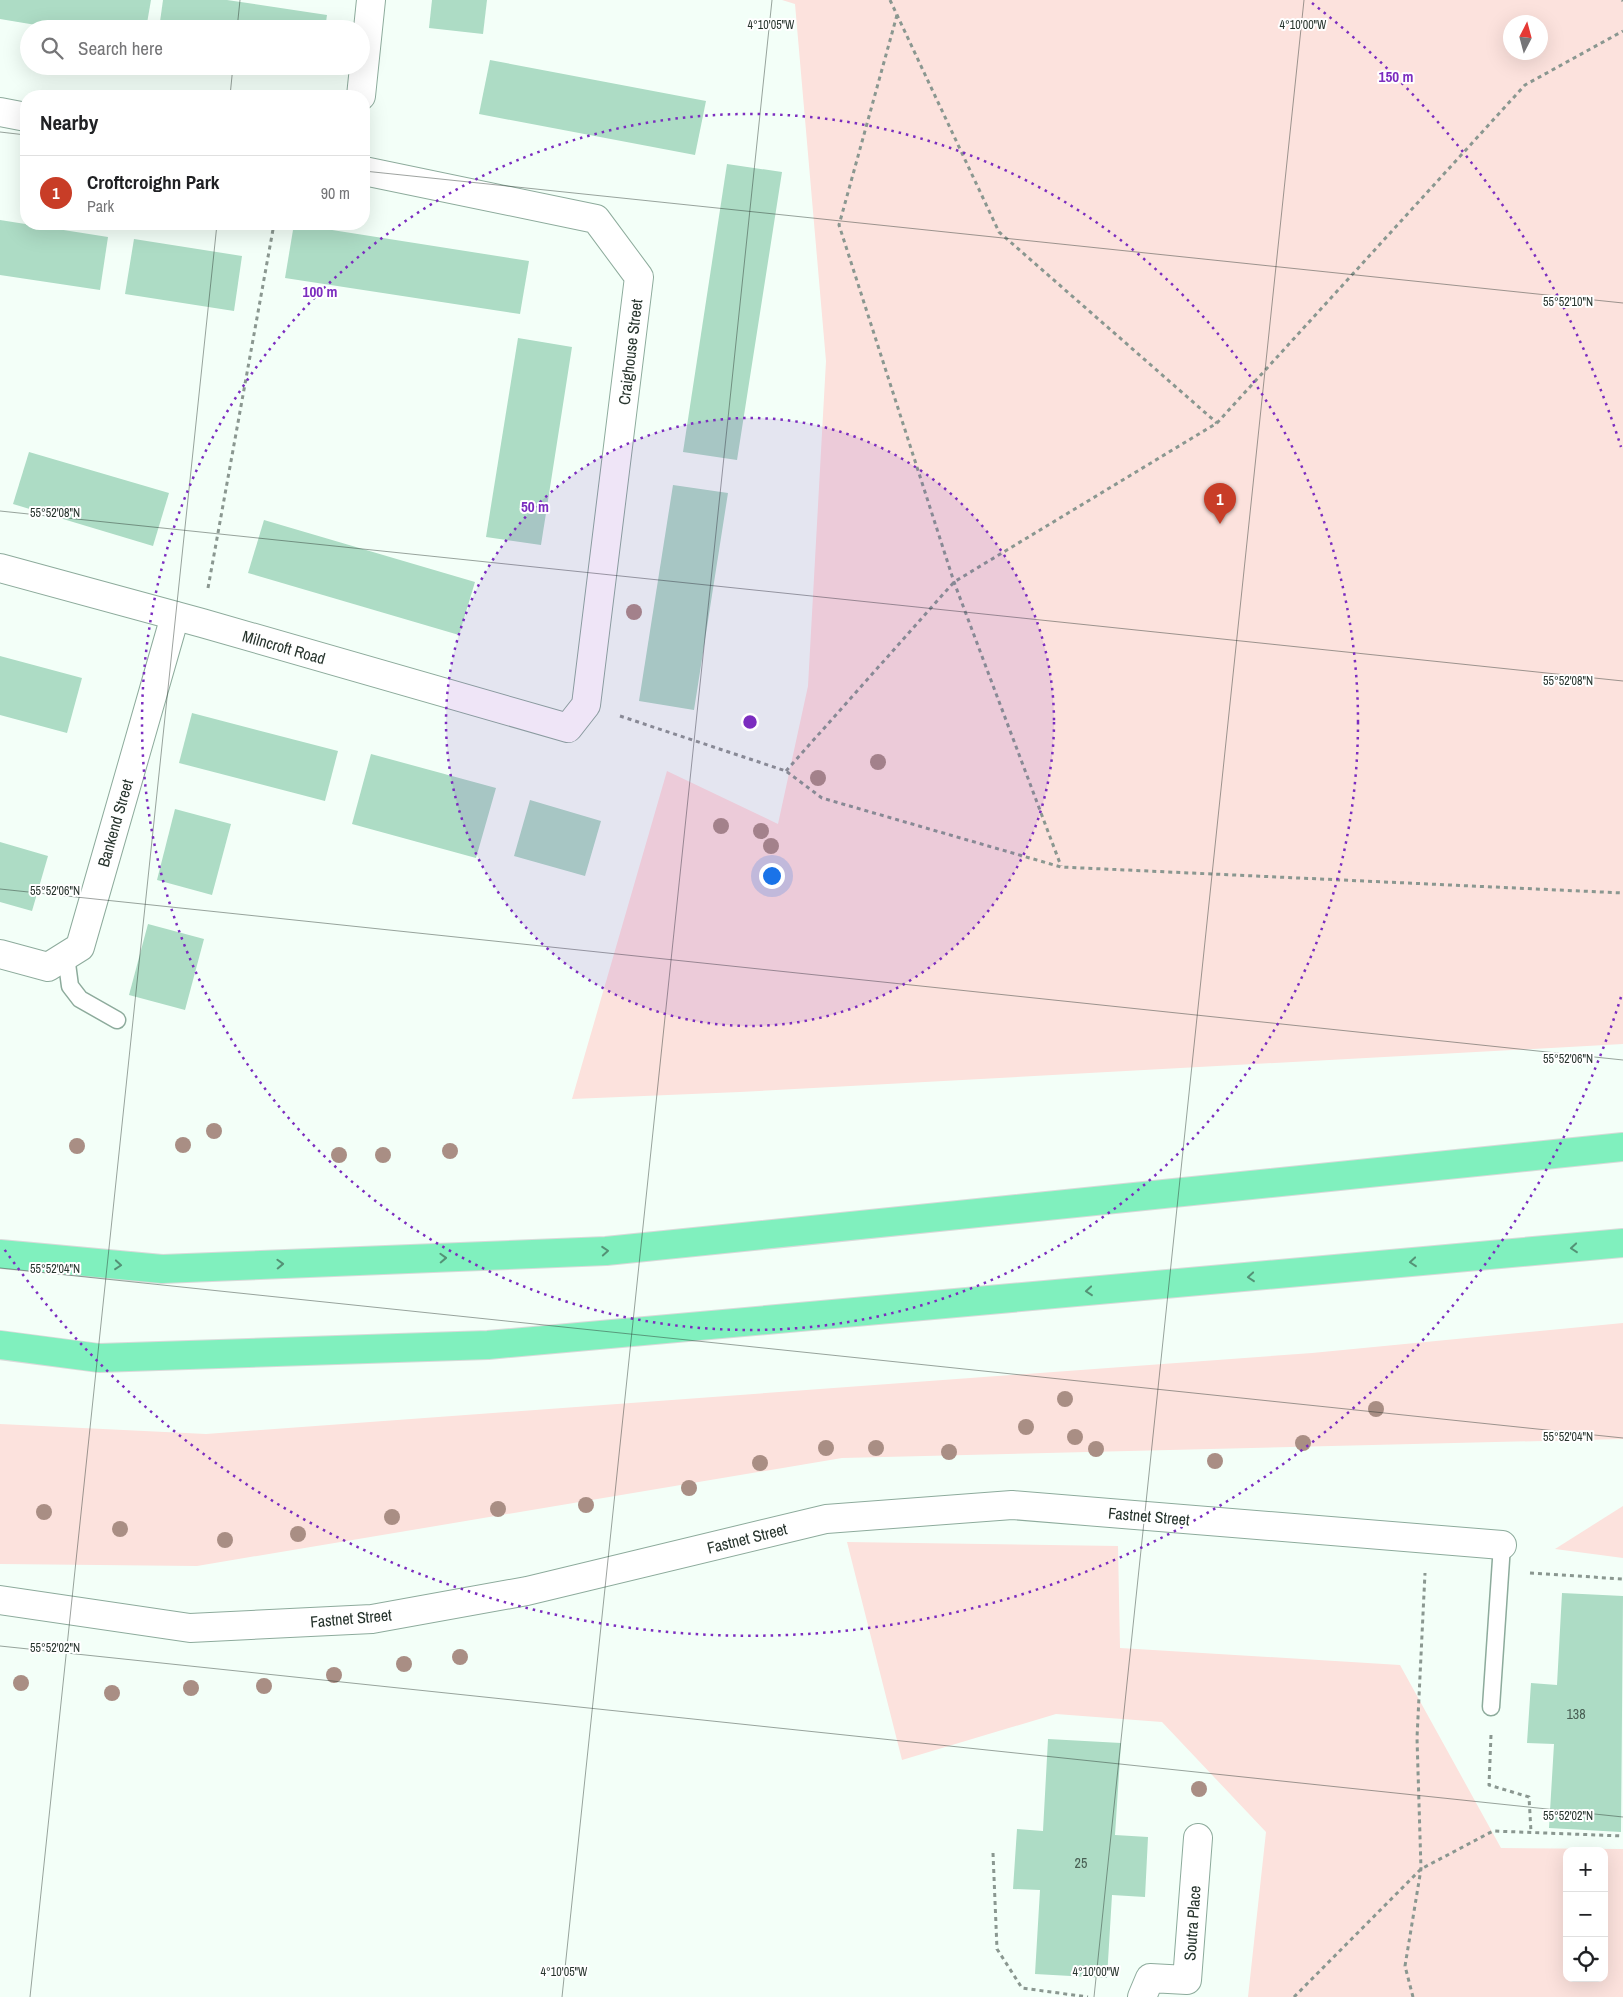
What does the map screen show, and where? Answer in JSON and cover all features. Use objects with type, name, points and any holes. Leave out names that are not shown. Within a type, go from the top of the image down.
[{"type":"highway","points":[[0,1254],[162,1269],[606,1251],[1623,1147]]},
{"type":"highway","points":[[0,1345],[99,1358],[488,1345],[1623,1243]]},
{"type":"street","points":[[368,20],[370,0]]},
{"type":"street","points":[[362,90],[363,75]]},
{"type":"street","points":[[0,112],[20,115]]},
{"type":"street","name":"Craighouse Street","points":[[370,172],[596,219],[639,277],[586,704],[568,728]]},
{"type":"street","name":"Milncroft Road","points":[[0,568],[202,623],[568,728]]},
{"type":"street","name":"Bankend Street","points":[[0,954],[48,967],[80,947],[175,616]]},
{"type":"street","name":"Fastnet Street","points":[[0,1600],[190,1628],[372,1619],[527,1591],[826,1519],[1012,1506],[1426,1539],[1501,1558]]},
{"type":"street","name":"Soutra Place","points":[[1142,1997],[1150,1978],[1187,1980],[1198,1838]]},
{"type":"lane","points":[[66,956],[70,986],[80,1000],[117,1020]]},
{"type":"lane","points":[[1491,1707],[1501,1558]]},
{"type":"path","points":[[890,0],[999,232],[1217,423]]},
{"type":"path","points":[[897,15],[839,225],[954,582],[1061,867]]},
{"type":"path","points":[[786,771],[954,582],[1217,423],[1525,85],[1623,31]]},
{"type":"path","points":[[202,623],[273,230]]},
{"type":"path","points":[[586,704],[786,771],[822,798],[1061,867],[1623,893]]},
{"type":"path","points":[[1413,1997],[1405,1966],[1421,1869],[1417,1738],[1426,1539]]},
{"type":"path","points":[[1501,1558],[1623,1579]]},
{"type":"path","points":[[1491,1707],[1489,1785],[1529,1797],[1531,1832]]},
{"type":"path","points":[[1294,1997],[1421,1869],[1493,1830],[1623,1836]]},
{"type":"path","points":[[993,1853],[997,1949],[1022,1988],[1088,1997]]},
{"type":"shaded area","points":[[782,0],[1623,0],[1623,1044],[740,1092],[572,1099],[667,771],[778,824],[808,686],[826,361],[795,4]]},
{"type":"shaded area","points":[[1623,1323],[1623,1439],[842,1458],[197,1566],[0,1564],[0,1424],[206,1434],[1312,1353]]},
{"type":"shaded area","points":[[1623,1506],[1623,1558],[1555,1549]]},
{"type":"shaded area","points":[[847,1542],[1118,1546],[1120,1648],[1400,1665],[1501,1848],[1563,1849],[1563,1982],[1608,1982],[1608,1849],[1623,1849],[1623,1997],[1248,1997],[1266,1832],[1162,1722],[1056,1714],[902,1760]]},
{"type":"building","points":[[0,0],[151,0],[148,20],[20,20],[20,22],[0,19]]},
{"type":"building","points":[[163,0],[227,0],[327,15],[326,20],[160,20]]},
{"type":"building","points":[[432,0],[487,0],[483,34],[429,28]]},
{"type":"building","points":[[490,60],[706,101],[695,155],[479,114]]},
{"type":"building","points":[[727,164],[782,172],[737,460],[683,452]]},
{"type":"building","points":[[0,220],[20,223],[20,230],[64,230],[108,237],[100,290],[0,275]]},
{"type":"building","points":[[293,230],[332,230],[529,261],[520,314],[285,278]]},
{"type":"building","points":[[134,239],[242,256],[234,311],[125,294]]},
{"type":"building","points":[[518,338],[572,347],[541,545],[486,537]]},
{"type":"building","points":[[29,452],[169,493],[153,546],[13,504]]},
{"type":"building","points":[[673,485],[728,493],[694,710],[639,701]]},
{"type":"building","points":[[264,520],[475,582],[459,635],[248,573]]},
{"type":"building","points":[[0,656],[82,678],[67,733],[0,715]]},
{"type":"building","points":[[192,713],[338,751],[325,801],[179,763]]},
{"type":"building","points":[[371,754],[496,788],[476,858],[352,824]]},
{"type":"building","points":[[530,800],[601,821],[585,876],[514,856]]},
{"type":"building","points":[[175,809],[231,824],[212,895],[157,880]]},
{"type":"building","points":[[0,842],[48,856],[32,911],[0,902]]},
{"type":"building","points":[[148,924],[204,939],[185,1010],[129,995]]},
{"type":"building","points":[[1562,1593],[1623,1596],[1621,1832],[1549,1828],[1554,1744],[1527,1743],[1531,1683],[1557,1685]]},
{"type":"building","points":[[1048,1739],[1121,1743],[1115,1835],[1148,1837],[1145,1897],[1112,1895],[1107,1978],[1035,1974],[1040,1890],[1013,1889],[1017,1829],[1043,1831]]},
{"type":"place","name":"Croftcroighn Park","points":[[1220,524]]}]
